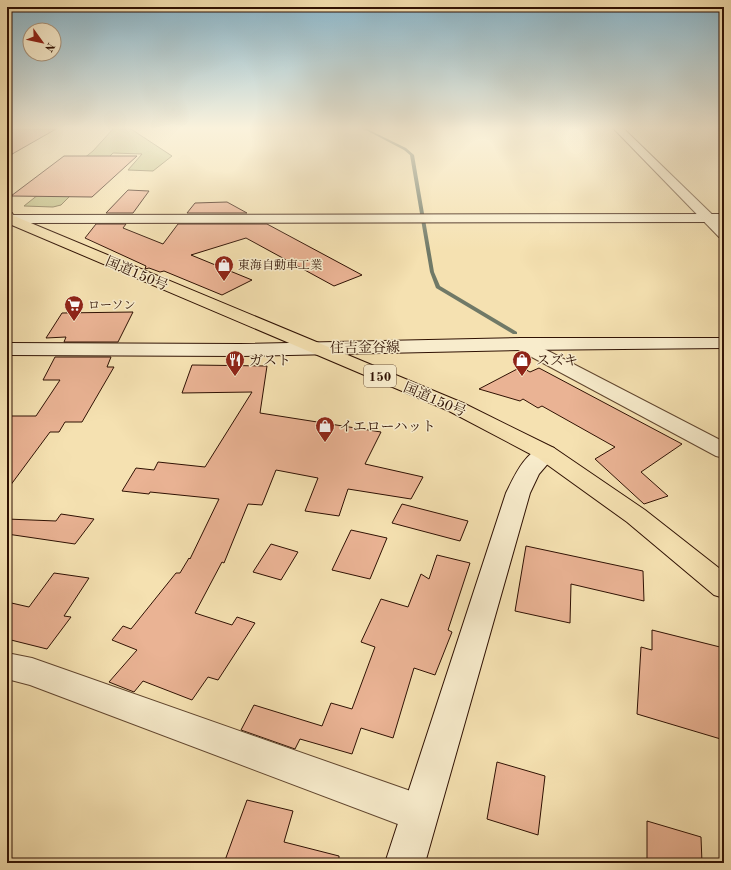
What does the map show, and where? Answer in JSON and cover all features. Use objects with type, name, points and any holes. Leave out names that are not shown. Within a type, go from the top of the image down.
[{"type":"highway","name":"国道150号","points":[[8,218],[313,348],[456,407],[546,453],[636,516],[724,587]]},
{"type":"street","points":[[659,170],[724,234]]},
{"type":"street","points":[[8,218],[724,218]]},
{"type":"street","name":"住吉金谷線","points":[[7,349],[240,350],[521,344],[724,343]]},
{"type":"street","points":[[521,344],[724,451]]},
{"type":"street","points":[[404,863],[518,493],[529,471],[546,453]]},
{"type":"street","points":[[7,666],[32,672],[419,813]]},
{"type":"shaded area","points":[[70,170],[96,170],[61,205],[53,207],[24,206]]},
{"type":"shaded area","points":[[128,170],[155,170],[153,171]]},
{"type":"building","points":[[46,170],[122,170],[92,197],[11,196]]},
{"type":"building","points":[[128,190],[149,191],[133,213],[106,213]]},
{"type":"building","points":[[227,202],[247,213],[187,213],[195,203]]},
{"type":"building","points":[[96,224],[126,224],[123,228],[163,244],[178,224],[267,224],[362,275],[334,286],[246,238],[191,255],[252,280],[222,295],[164,271],[160,272],[149,268],[145,269],[146,266],[85,238]]},
{"type":"building","points":[[133,312],[118,342],[64,342],[66,337],[46,338],[62,313]]},
{"type":"building","points":[[55,357],[111,357],[107,367],[114,367],[82,422],[65,422],[59,432],[50,432],[7,490],[7,416],[36,416],[60,380],[43,380]]},
{"type":"building","points":[[192,365],[267,366],[260,413],[381,432],[365,464],[423,477],[411,499],[348,489],[339,516],[305,511],[318,478],[276,470],[262,505],[248,504],[224,563],[222,562],[195,613],[232,625],[237,617],[255,623],[218,680],[208,677],[192,700],[143,681],[134,692],[109,682],[137,650],[112,640],[123,626],[131,629],[176,573],[180,573],[189,558],[190,559],[219,499],[150,492],[149,494],[122,491],[136,468],[154,470],[158,462],[205,467],[252,392],[182,393]]},
{"type":"building","points":[[521,367],[530,372],[539,368],[682,444],[641,472],[668,496],[644,504],[595,459],[615,447],[542,406],[538,408],[523,399],[520,401],[479,389]]},
{"type":"building","points":[[402,504],[468,521],[460,541],[392,523]]},
{"type":"building","points":[[61,514],[94,519],[75,544],[7,534],[7,519],[56,521]]},
{"type":"building","points":[[351,530],[387,538],[370,579],[332,570]]},
{"type":"building","points":[[271,544],[298,552],[281,580],[253,572]]},
{"type":"building","points":[[526,546],[643,571],[644,601],[571,584],[570,623],[515,611]]},
{"type":"building","points":[[437,555],[470,563],[448,630],[452,632],[435,675],[414,668],[393,738],[361,728],[352,754],[300,739],[295,749],[241,730],[254,705],[322,726],[331,703],[352,709],[375,647],[361,642],[381,599],[408,607],[421,574],[429,579]]},
{"type":"building","points":[[54,573],[89,578],[64,616],[71,617],[47,649],[7,639],[7,602],[29,607]]},
{"type":"building","points":[[652,630],[724,648],[724,740],[637,714],[641,647],[652,650]]},
{"type":"building","points":[[497,762],[545,776],[538,835],[487,819]]},
{"type":"building","points":[[247,800],[293,811],[284,842],[339,856],[339,863],[224,863]]},
{"type":"building","points":[[647,821],[701,837],[702,863],[647,863]]},
{"type":"waterway","points":[[414,170],[432,272],[438,287],[515,333]]},
{"type":"place","name":"東海自動車工業","points":[[224,282]]},
{"type":"place","name":"ローソン","points":[[74,322]]},
{"type":"place","name":"ガスト","points":[[235,377]]},
{"type":"place","name":"スズキ","points":[[522,377]]},
{"type":"place","name":"イエローハット","points":[[325,443]]}]
